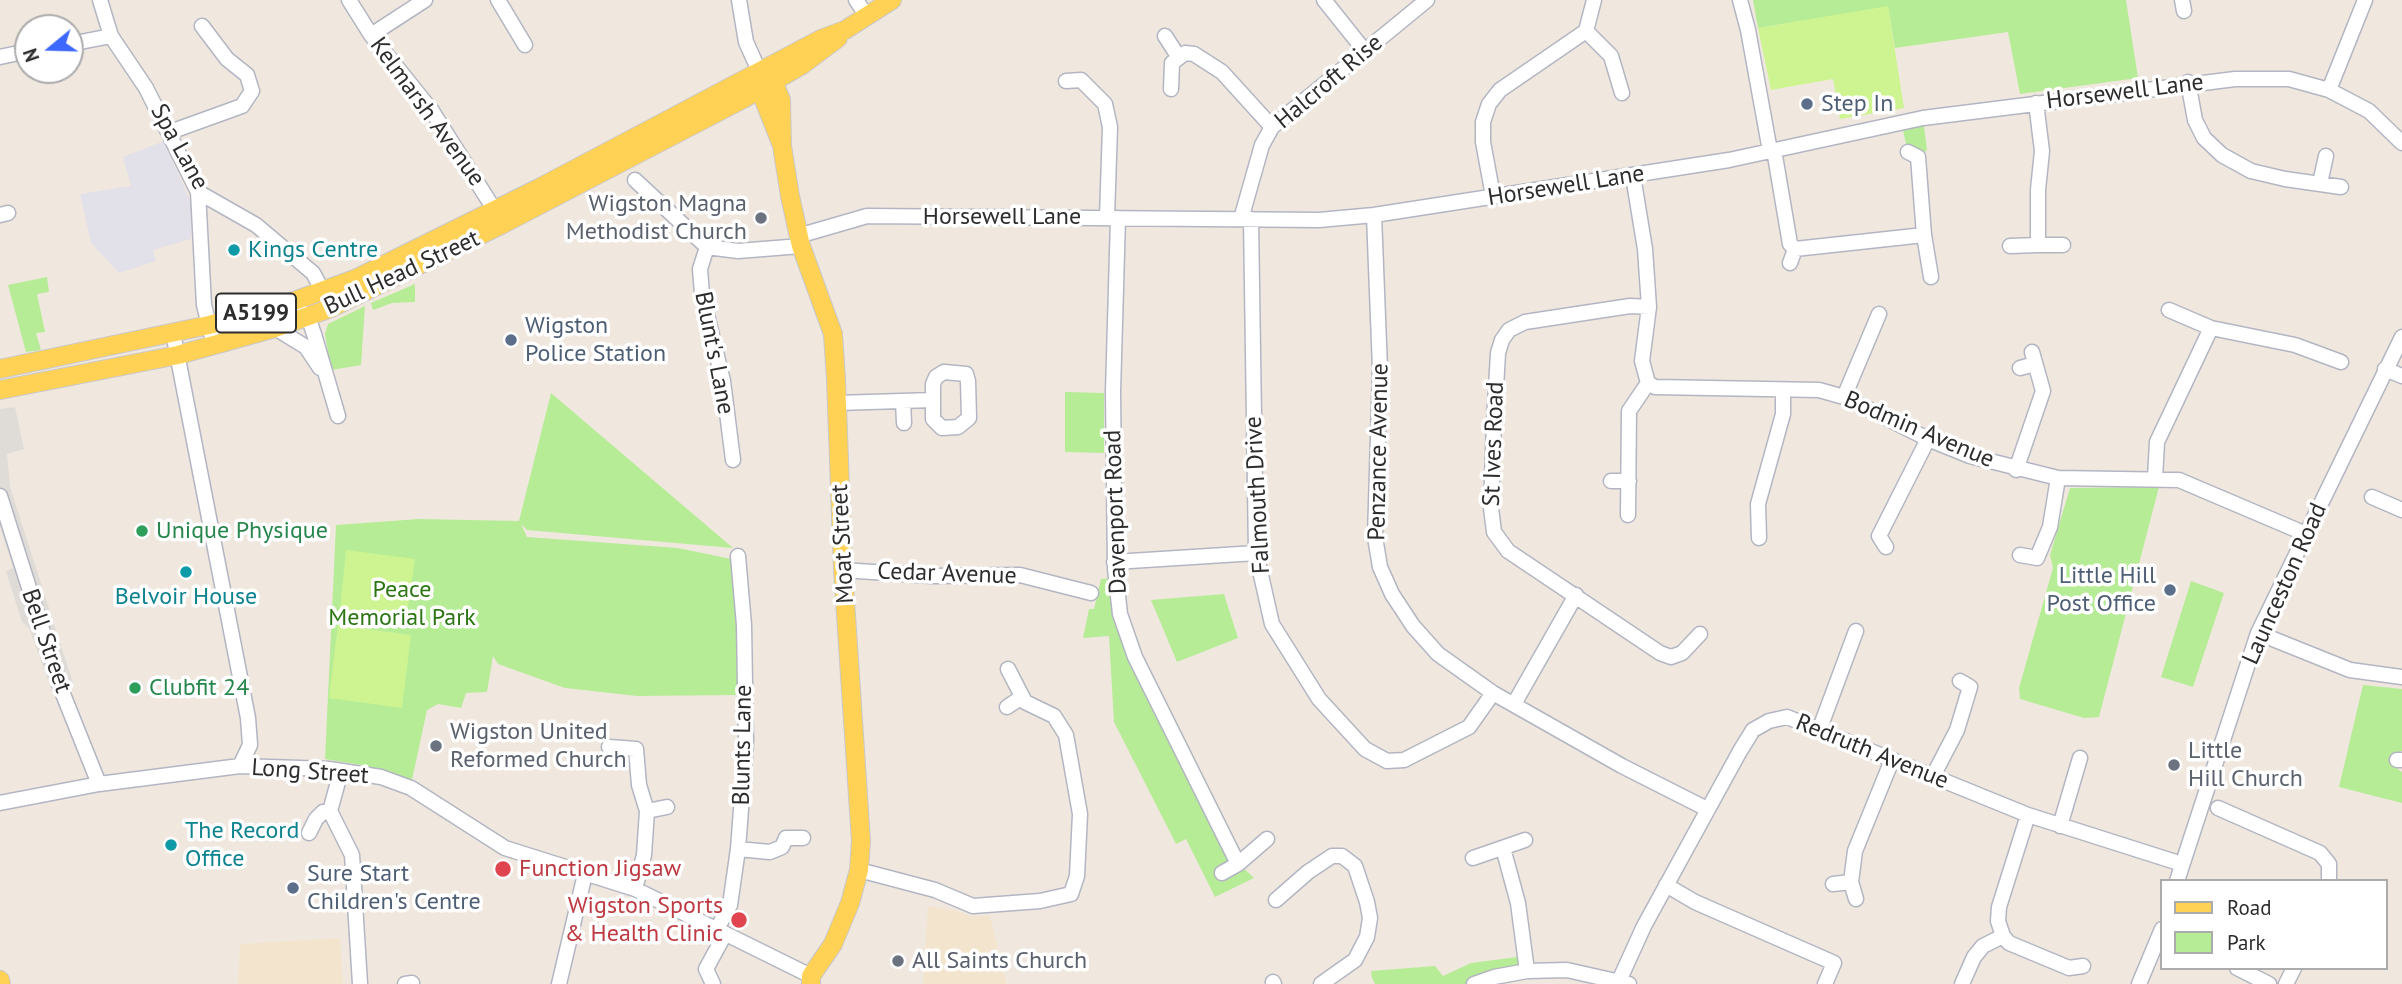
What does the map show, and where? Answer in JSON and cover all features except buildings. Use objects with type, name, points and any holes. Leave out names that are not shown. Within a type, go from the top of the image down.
[{"type":"main road","points":[[770,79],[791,54],[845,30],[892,0]]},
{"type":"main road","points":[[770,79],[832,45],[845,30]]},
{"type":"main road","name":"Bull Head Street","points":[[0,390],[178,355],[275,328],[331,308],[499,217],[635,137],[713,97],[770,79]]},
{"type":"main road","name":"Bull Head Street","points":[[0,369],[209,325],[323,291],[499,217],[739,101],[770,79]]},
{"type":"main road","name":"Moat Street","points":[[770,79],[784,116],[782,146],[800,241],[833,334],[843,570],[860,810],[859,870],[833,944],[811,980]]},
{"type":"street","name":"Spa Lane","points":[[100,0],[111,36],[170,132],[198,192],[256,225],[313,273],[331,308]]},
{"type":"street","name":"Kelmarsh Avenue","points":[[349,0],[371,35],[432,111],[499,217]]},
{"type":"street","points":[[371,35],[425,0]]},
{"type":"street","points":[[498,0],[525,45]]},
{"type":"street","points":[[739,0],[746,42],[770,79]]},
{"type":"street","points":[[856,0],[867,16]]},
{"type":"street","points":[[1324,0],[1364,50]]},
{"type":"street","name":"Halcroft Rise","points":[[1246,219],[1262,145],[1272,127],[1427,0]]},
{"type":"street","points":[[1493,197],[1483,142],[1483,122],[1489,104],[1500,90],[1586,31],[1594,0]]},
{"type":"street","points":[[1740,0],[1793,256],[1924,235]]},
{"type":"street","points":[[2365,0],[2329,90],[2369,111],[2402,143]]},
{"type":"street","points":[[170,132],[242,106],[252,91],[247,75],[227,59],[202,26]]},
{"type":"street","points":[[1586,31],[1611,56],[1622,93]]},
{"type":"street","points":[[84,41],[111,36]]},
{"type":"street","points":[[1165,36],[1178,56]]},
{"type":"street","points":[[1171,89],[1172,63],[1178,56],[1185,52],[1204,58],[1222,72],[1272,127]]},
{"type":"street","name":"Davenport Road","points":[[1066,81],[1082,73],[1105,104],[1110,127],[1113,217],[1114,562],[1120,614],[1135,657],[1238,864]]},
{"type":"street","name":"Horsewell Lane","points":[[707,247],[738,251],[800,241],[867,216],[1319,220],[1374,215],[1633,176],[1901,122],[2188,82],[2279,78],[2329,90]]},
{"type":"street","points":[[2188,82],[2195,120],[2204,138],[2221,155],[2252,171],[2341,187]]},
{"type":"street","points":[[2036,103],[2042,151],[2038,190],[2038,245]]},
{"type":"street","points":[[1918,153],[1924,235],[1931,277]]},
{"type":"street","points":[[2320,183],[2326,156]]},
{"type":"street","points":[[1628,515],[1629,411],[1648,383],[1642,361],[1649,307],[1646,248],[1633,176]]},
{"type":"street","points":[[635,180],[707,247]]},
{"type":"street","points":[[198,192],[203,292],[214,345]]},
{"type":"street","name":"Penzance Avenue","points":[[1374,215],[1380,369],[1375,537],[1380,567],[1413,626],[1438,654],[1493,693],[1622,766],[1707,809]]},
{"type":"street","name":"Falmouth Drive","points":[[1246,219],[1256,553],[1272,624],[1285,649],[1320,699],[1372,754],[1387,761],[1404,760],[1469,727],[1493,693]]},
{"type":"street","points":[[2010,246],[2063,245]]},
{"type":"street","name":"Blunt's Lane","points":[[707,247],[700,269],[702,294],[723,381],[733,460]]},
{"type":"street","points":[[275,328],[306,347],[320,367],[334,417],[308,317],[283,305]]},
{"type":"street","name":"St Ives Road","points":[[1649,307],[1630,306],[1525,322],[1509,330],[1498,353],[1491,508],[1494,532],[1508,551],[1660,653],[1671,657],[1682,653],[1700,634]]},
{"type":"street","points":[[2169,310],[2211,328],[2295,345],[2316,361],[2341,362]]},
{"type":"street","points":[[1844,397],[1879,314]]},
{"type":"street","points":[[2155,478],[2157,442],[2211,328]]},
{"type":"street","points":[[173,333],[248,718],[250,745],[240,766]]},
{"type":"street","name":"Launceston Road","points":[[2178,879],[2258,633],[2402,337]]},
{"type":"street","points":[[2016,470],[2043,391],[2029,361]]},
{"type":"street","points":[[2385,369],[2402,376]]},
{"type":"street","name":"Bodmin Avenue","points":[[1648,383],[1655,387],[1743,387],[1783,392],[1819,390],[1844,397],[1928,439],[2016,470],[2058,478],[2155,478],[2198,486],[2306,534]]},
{"type":"street","points":[[1759,538],[1758,504],[1783,414],[1783,392]]},
{"type":"street","points":[[837,403],[933,400]]},
{"type":"street","points":[[903,401],[904,423]]},
{"type":"street","points":[[1878,539],[1928,439]]},
{"type":"street","points":[[2020,555],[2038,560],[2050,527],[2058,478]]},
{"type":"street","points":[[1611,481],[1629,481]]},
{"type":"street","name":"Bell Street","points":[[0,496],[61,689],[99,784]]},
{"type":"street","points":[[2372,497],[2402,510]]},
{"type":"street","points":[[1114,562],[1256,553]]},
{"type":"street","name":"Blunts Lane","points":[[713,984],[706,969],[730,905],[738,849],[746,743],[744,625],[738,556]]},
{"type":"street","name":"Cedar Avenue","points":[[843,570],[932,576],[1020,575],[1091,593]]},
{"type":"street","points":[[1514,704],[1576,595]]},
{"type":"street","points":[[1819,728],[1856,631]]},
{"type":"street","points":[[2258,633],[2350,670],[2402,677]]},
{"type":"street","points":[[859,870],[935,890],[973,906],[1071,894],[1077,876],[1080,814],[1066,735],[1054,716],[1025,702],[1008,669]]},
{"type":"street","points":[[1932,778],[1956,730],[1970,687],[1960,681]]},
{"type":"street","points":[[1007,706],[1022,697]]},
{"type":"street","name":"Redruth Avenue","points":[[1624,983],[1666,885],[1753,730],[1769,721],[1787,717],[2028,815],[2182,864]]},
{"type":"street","points":[[248,718],[267,766]]},
{"type":"street","points":[[609,747],[636,749],[639,785],[647,811],[644,855],[635,890]]},
{"type":"street","points":[[2060,826],[2080,758]]},
{"type":"street","points":[[1856,899],[1852,882],[1856,851],[1892,760]]},
{"type":"street","name":"Long Street","points":[[0,803],[99,784],[240,766],[341,771],[381,777],[411,788],[505,848],[635,890],[811,980]]},
{"type":"street","points":[[341,771],[330,811],[352,855],[360,984]]},
{"type":"street","points":[[647,811],[667,807]]},
{"type":"street","points":[[2218,808],[2320,853],[2329,864],[2329,879]]},
{"type":"street","points":[[309,833],[316,819],[323,812],[330,811]]},
{"type":"street","points":[[2028,815],[1998,906],[1998,921],[2003,936],[2010,943],[2069,968],[2083,966]]},
{"type":"street","points":[[738,849],[770,852],[782,847],[786,838],[803,838]]},
{"type":"street","points":[[1222,873],[1238,864],[1267,839]]},
{"type":"street","points":[[1473,858],[1525,840]]},
{"type":"street","points":[[1503,848],[1518,903],[1527,971]]},
{"type":"street","points":[[1276,900],[1308,872],[1332,856],[1342,856],[1355,866],[1368,910],[1367,937],[1356,960],[1321,984]]},
{"type":"street","points":[[559,984],[585,874]]},
{"type":"street","points":[[1833,884],[1852,882]]},
{"type":"street","points":[[1666,885],[1695,902],[1837,958],[1825,984]]},
{"type":"street","points":[[1962,984],[1974,957],[1983,946],[2003,936]]},
{"type":"street","points":[[2139,984],[2160,938]]},
{"type":"street","points":[[1475,984],[1494,977],[1527,971],[1567,970],[1624,983]]},
{"type":"street","points":[[2242,975],[2269,984]]},
{"type":"shaded area","points":[[164,141],[191,203],[191,239],[153,250],[156,261],[119,273],[91,243],[80,194],[131,186],[123,157]]},
{"type":"shaded area","points":[[15,407],[24,449],[7,454],[10,487],[74,686],[52,691],[29,628],[22,622],[6,571],[13,568],[0,526],[0,409]]},
{"type":"shaded area","points":[[928,906],[970,916],[990,916],[1007,984],[923,984]]},
{"type":"shaded area","points":[[340,938],[343,984],[238,984],[240,944]]},
{"type":"green space","points":[[1753,0],[2126,0],[2138,78],[2020,94],[2008,32],[1895,48],[1888,7],[1758,28]]},
{"type":"green space","points":[[1888,6],[1904,108],[1840,119],[1833,79],[1771,90],[1758,28]]},
{"type":"green space","points":[[1923,118],[1927,150],[1918,157],[1908,152],[1901,122]]},
{"type":"green space","points":[[47,277],[49,292],[37,294],[45,332],[36,333],[41,350],[26,352],[8,285]]},
{"type":"green space","points":[[415,284],[415,302],[392,303],[373,310],[371,303]]},
{"type":"green space","points":[[365,306],[361,365],[331,370],[325,334],[328,324]]},
{"type":"green space","points":[[1065,392],[1104,393],[1104,453],[1065,452]]},
{"type":"green space","name":"Peace Memorial Park","points":[[551,393],[733,548],[527,530],[521,524],[527,537],[678,548],[736,560],[740,676],[737,695],[637,696],[565,688],[498,664],[493,656],[487,692],[466,693],[461,708],[438,704],[427,710],[412,780],[361,765],[325,759],[336,525],[419,519],[519,521]]},
{"type":"green space","points":[[2159,487],[2099,717],[2084,718],[2020,699],[2019,688],[2053,568],[2050,555],[2070,488]]},
{"type":"green space","name":"Peace Memorial Park","points":[[346,550],[415,559],[405,627],[339,619]]},
{"type":"green space","points":[[1116,578],[1120,614],[1238,863],[1254,878],[1215,897],[1186,839],[1176,844],[1114,722],[1109,636],[1083,638],[1089,609],[1094,609],[1101,579]]},
{"type":"green space","points":[[2191,581],[2224,593],[2193,687],[2161,677]]},
{"type":"green space","points":[[1224,594],[1238,638],[1177,662],[1151,600]]},
{"type":"green space","points":[[338,625],[411,635],[402,708],[329,698]]},
{"type":"green space","points":[[2363,685],[2402,689],[2402,751],[2393,754],[2391,764],[2402,772],[2402,803],[2339,787]]},
{"type":"green space","points":[[1525,956],[1527,971],[1474,984],[1375,984],[1371,971],[1435,966],[1443,976],[1471,963]]},
{"type":"place","name":"Step In","points":[[1807,104]]},
{"type":"place","name":"Wigston Magna Methodist Church","points":[[761,218]]},
{"type":"place","name":"Kings Centre","points":[[234,250]]},
{"type":"place","name":"Wigston Police Station","points":[[511,340]]},
{"type":"place","name":"Unique Physique","points":[[142,531]]},
{"type":"place","name":"Belvoir House","points":[[186,572]]},
{"type":"place","name":"Little Hill Post Office","points":[[2170,590]]},
{"type":"place","name":"Clubfit 24","points":[[135,688]]},
{"type":"place","name":"Wigston United Reformed Church","points":[[436,746]]},
{"type":"place","name":"Little Hill Church","points":[[2174,765]]},
{"type":"place","name":"The Record Office","points":[[171,845]]},
{"type":"place","name":"Function Jigsaw","points":[[503,869]]},
{"type":"place","name":"Sure Start Children's Centre","points":[[293,888]]},
{"type":"place","name":"Wigston Sports & Health Clinic","points":[[739,920]]},
{"type":"place","name":"All Saints Church","points":[[898,961]]}]
